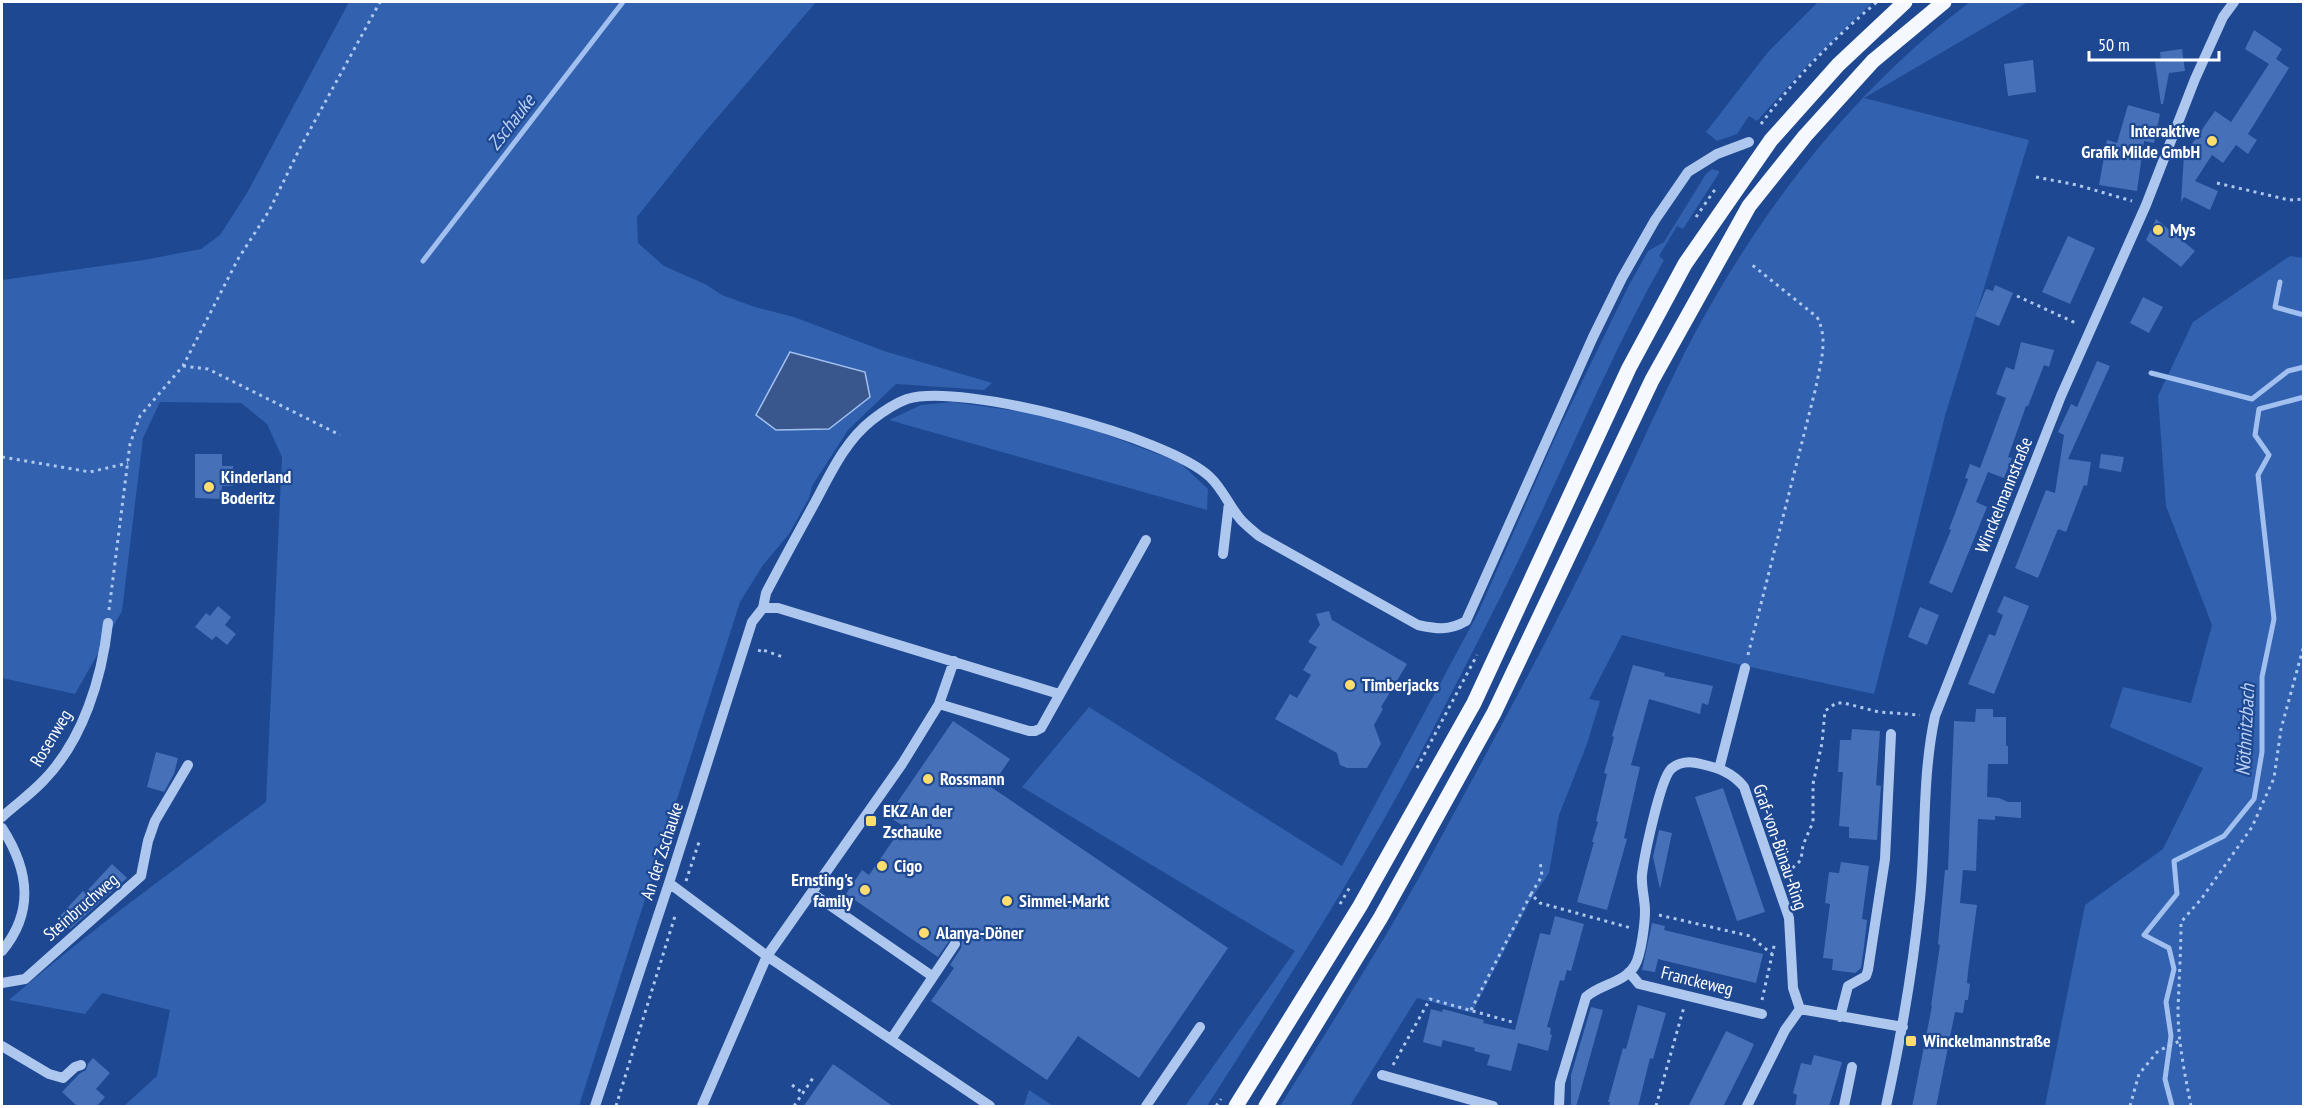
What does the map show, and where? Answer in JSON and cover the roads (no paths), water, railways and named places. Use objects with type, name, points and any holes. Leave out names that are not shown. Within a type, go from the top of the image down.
[{"type":"main road","points":[[1236,1107],[1360,906],[1474,703],[1629,368],[1685,264],[1771,140],[1838,65],[1905,2]]},
{"type":"main road","points":[[1266,1107],[1381,917],[1494,713],[1652,380],[1749,206],[1805,136],[1873,61],[1944,2]]},
{"type":"street","name":"Winckelmannstraße","points":[[1886,1107],[1903,1028],[1920,898],[1927,765],[1935,716],[2061,396],[2146,205],[2194,79],[2223,17],[2234,2]]},
{"type":"street","name":"An der Zschauke","points":[[595,1107],[752,622],[763,608],[766,593],[845,448],[872,420],[907,399],[936,396],[972,398],[1052,413],[1086,422],[1190,463],[1210,477],[1241,520],[1258,536],[1418,625],[1438,629],[1454,628],[1466,621],[1593,337],[1622,278],[1655,220],[1688,172],[1717,154],[1749,142]]},
{"type":"street","points":[[1223,554],[1229,503]]},
{"type":"street","points":[[939,704],[1029,731],[1041,728],[1146,540]]},
{"type":"street","points":[[763,608],[778,608],[1059,694]]},
{"type":"street","name":"Rosenweg","points":[[2,817],[44,780],[64,755],[82,721],[104,654],[108,623]]},
{"type":"street","points":[[702,1107],[767,956],[902,764],[939,704],[954,661]]},
{"type":"street","points":[[1719,768],[1745,668]]},
{"type":"street","points":[[1840,1017],[1848,986],[1866,976],[1868,970],[1884,859],[1891,734]]},
{"type":"street","name":"Graf-von-Bünau-Ring","points":[[1629,972],[1636,964],[1645,912],[1642,872],[1660,795],[1669,771],[1684,762],[1719,768],[1736,777],[1744,787],[1778,884],[1789,918],[1793,988],[1800,1009]]},
{"type":"street","name":"Steinbruchweg","points":[[2,983],[25,979],[141,876],[148,841],[155,821],[188,765]]},
{"type":"street","points":[[2,828],[24,873],[24,903],[16,935],[2,951]]},
{"type":"street","points":[[669,883],[767,956],[892,1038],[990,1107]]},
{"type":"street","points":[[812,892],[932,976]]},
{"type":"street","points":[[892,1038],[955,944]]},
{"type":"street","points":[[1559,1107],[1560,1083],[1586,997],[1591,992],[1629,972]]},
{"type":"street","name":"Franckeweg","points":[[1629,972],[1639,984],[1760,1014]]},
{"type":"street","points":[[1747,1107],[1785,1030],[1800,1009],[1903,1028]]},
{"type":"street","points":[[1146,1107],[1200,1027]]},
{"type":"street","points":[[2,1046],[50,1074],[63,1078],[75,1067],[81,1065]]},
{"type":"street","points":[[1844,1107],[1852,1067]]},
{"type":"street","points":[[1384,1076],[1493,1107]]},
{"type":"waterway","name":"Zschauke","points":[[423,261],[623,2]]},
{"type":"waterway","name":"Nöthnitzbach","points":[[2280,282],[2275,307],[2304,315]]},
{"type":"waterway","points":[[2151,373],[2252,399],[2288,371],[2304,367]]},
{"type":"waterway","name":"Nöthnitzbach","points":[[2172,1106],[2165,1079],[2171,1036],[2166,1002],[2174,969],[2169,948],[2144,935],[2177,894],[2174,861],[2224,836],[2254,799],[2262,752],[2262,677],[2274,619],[2258,475],[2269,455],[2255,435],[2259,409],[2304,397]]},
{"type":"place","name":"Interaktive Grafik Milde GmbH","points":[[2212,141]]},
{"type":"place","name":"Mys","points":[[2158,230]]},
{"type":"place","name":"Kinderland Boderitz","points":[[209,487]]},
{"type":"place","name":"Timberjacks","points":[[1350,685]]},
{"type":"place","name":"Rossmann","points":[[928,779]]},
{"type":"place","name":"EKZ An der Zschauke","points":[[871,821]]},
{"type":"place","name":"Cigo","points":[[882,866]]},
{"type":"place","name":"Ernsting's family","points":[[865,890]]},
{"type":"place","name":"Simmel-Markt","points":[[1007,901]]},
{"type":"place","name":"Alanya-Döner","points":[[924,933]]},
{"type":"place","name":"Winckelmannstraße","points":[[1911,1041]]}]
